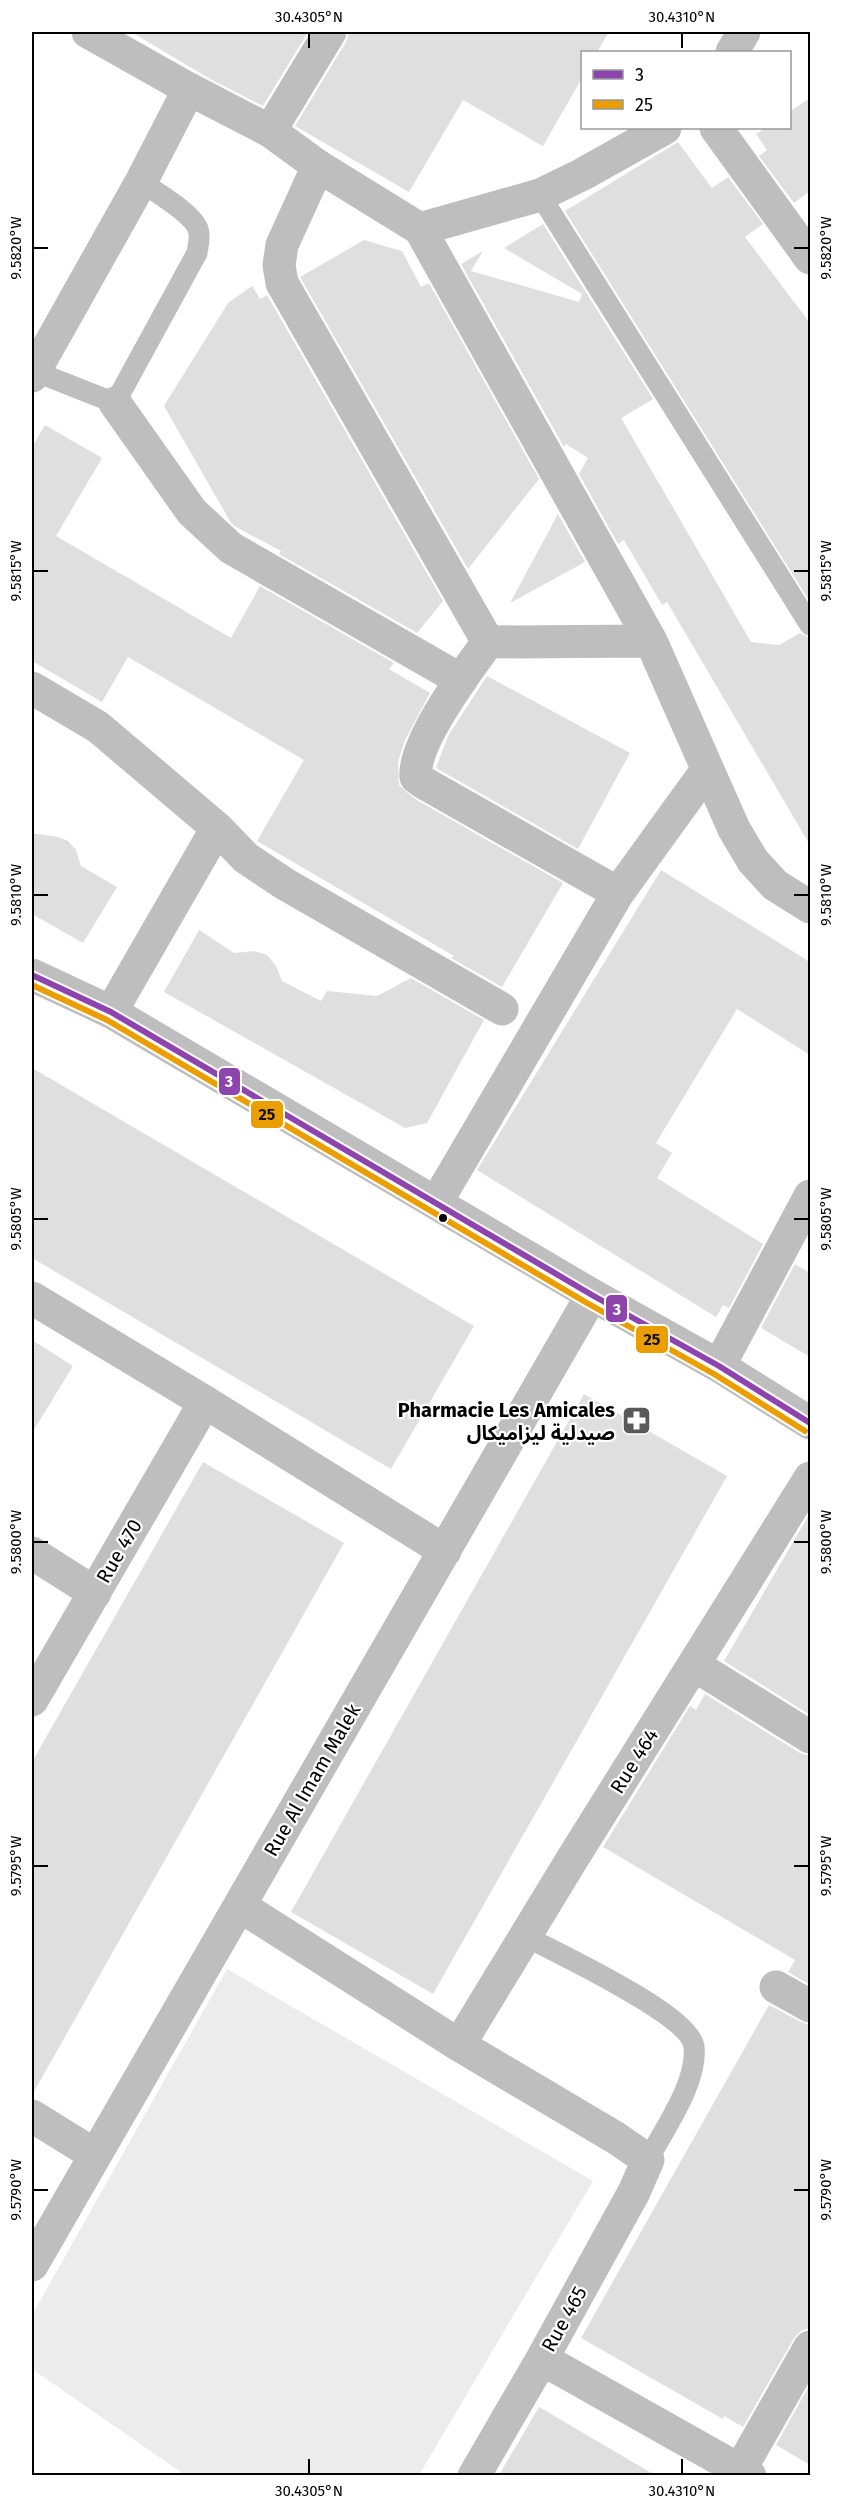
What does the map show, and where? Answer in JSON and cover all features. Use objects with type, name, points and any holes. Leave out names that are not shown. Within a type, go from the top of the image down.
[{"type":"street","points":[[88,32],[189,89],[270,131],[318,166],[420,229],[651,641],[734,829],[753,861],[776,885],[810,907]]},
{"type":"street","points":[[270,131],[330,32]]},
{"type":"street","points":[[733,51],[744,32]]},
{"type":"street","points":[[33,373],[141,182],[189,89]]},
{"type":"street","points":[[420,229],[540,195],[584,174],[663,129]]},
{"type":"street","points":[[717,129],[810,258]]},
{"type":"street","points":[[318,166],[282,245],[279,265],[282,283],[488,642]]},
{"type":"street","points":[[115,403],[192,512],[231,548],[461,680]]},
{"type":"street","points":[[488,642],[651,641]]},
{"type":"street","points":[[488,642],[461,680],[430,733],[415,765],[416,777],[618,893]]},
{"type":"street","points":[[32,688],[98,727],[218,828],[246,858],[285,884],[502,1009]]},
{"type":"street","points":[[436,1203],[618,893],[707,770]]},
{"type":"street","points":[[111,1012],[218,828]]},
{"type":"street","points":[[32,975],[111,1012],[719,1366],[810,1423]]},
{"type":"street","points":[[719,1366],[810,1196]]},
{"type":"street","name":"Rue Al Imam Malek","points":[[32,2265],[592,1294]]},
{"type":"street","points":[[32,1298],[205,1402],[444,1551]]},
{"type":"street","name":"Rue 470","points":[[32,1700],[205,1402]]},
{"type":"street","name":"Rue 464","points":[[459,2045],[810,1478]]},
{"type":"street","points":[[32,1553],[95,1593]]},
{"type":"street","points":[[694,1665],[810,1737]]},
{"type":"street","points":[[240,1906],[459,2045],[616,2138],[648,2160]]},
{"type":"street","points":[[776,1987],[810,2006]]},
{"type":"street","points":[[32,2116],[95,2155]]},
{"type":"street","name":"Rue 465","points":[[474,2475],[542,2359],[633,2192],[648,2160]]},
{"type":"street","points":[[542,2359],[745,2473],[810,2347]]},
{"type":"lane","points":[[33,373],[115,403],[197,253],[200,237],[197,227],[190,218],[141,182]]},
{"type":"lane","points":[[540,195],[810,625]]},
{"type":"lane","points":[[525,1936],[614,1983],[673,2018],[693,2038],[695,2049],[690,2080],[648,2160]]},
{"type":"shaded area","points":[[227,1969],[593,2181],[419,2475],[185,2475],[32,2369],[32,2315]]},
{"type":"building","points":[[131,32],[308,32],[263,106],[212,80]]},
{"type":"building","points":[[349,32],[609,32],[598,51],[581,51],[581,80],[543,146],[463,100],[409,192],[295,126],[346,42]]},
{"type":"building","points":[[810,98],[810,191],[794,203],[759,156],[767,150],[756,134],[764,129],[791,129],[791,111]]},
{"type":"building","points":[[678,142],[712,188],[728,177],[763,224],[745,237],[810,323],[810,602],[565,211]]},
{"type":"building","points":[[543,224],[653,399],[621,418],[751,642],[779,645],[800,633],[810,638],[810,845],[667,602],[662,605],[624,540],[618,544],[579,474],[588,458],[566,444],[564,447],[461,264],[483,251],[471,271],[579,302],[582,294],[504,248]]},
{"type":"building","points":[[364,240],[402,251],[421,287],[429,283],[539,479],[468,569],[300,277]]},
{"type":"building","points":[[252,286],[260,299],[267,295],[443,601],[417,633],[279,554],[281,551],[231,523],[164,406],[228,303]]},
{"type":"building","points":[[45,425],[102,458],[56,536],[231,638],[260,586],[394,663],[389,669],[430,693],[405,740],[398,762],[399,785],[415,799],[563,883],[502,987],[451,958],[454,956],[257,841],[304,760],[128,657],[102,702],[32,661],[32,447]]},
{"type":"building","points":[[558,514],[585,562],[510,603]]},
{"type":"building","points":[[487,676],[630,753],[578,849],[436,768],[448,736]]},
{"type":"building","points":[[32,833],[68,841],[76,850],[81,866],[117,887],[83,943],[32,914]]},
{"type":"building","points":[[661,870],[810,962],[810,1055],[737,1009],[656,1143],[672,1153],[657,1178],[763,1244],[729,1308],[723,1305],[716,1317],[477,1170]]},
{"type":"building","points":[[199,930],[234,953],[254,951],[267,955],[276,966],[282,981],[321,1001],[327,991],[377,996],[411,978],[484,1020],[427,1123],[405,1128],[164,992]]},
{"type":"building","points":[[32,1068],[474,1326],[391,1469],[32,1258]]},
{"type":"building","points":[[795,1264],[810,1273],[810,1357],[761,1328]]},
{"type":"building","points":[[32,1340],[73,1366],[32,1433]]},
{"type":"building","points":[[584,1394],[727,1476],[433,1994],[291,1912]]},
{"type":"building","points":[[203,1462],[344,1543],[32,2095],[32,1762]]},
{"type":"building","points":[[810,1513],[810,1715],[724,1661]]},
{"type":"building","points":[[705,1694],[800,1753],[810,1756],[810,1985],[788,1972],[795,1960],[603,1847],[690,1706],[696,1710]]},
{"type":"building","points":[[769,2005],[810,2025],[810,2328],[801,2331],[794,2338],[743,2427],[724,2416],[723,2419],[581,2338]]},
{"type":"building","points":[[810,2384],[810,2465],[776,2445]]},
{"type":"building","points":[[539,2407],[655,2475],[499,2475]]},
{"type":"transit line","name":"3","points":[[32,975],[111,1012],[592,1295],[719,1366],[810,1423]]},
{"type":"transit line","name":"25","points":[[32,985],[107,1020],[587,1303],[714,1374],[805,1431]]},
{"type":"place","name":"Pharmacie Les Amicales صيدلية ليزاميكال","points":[[636,1421]]}]
